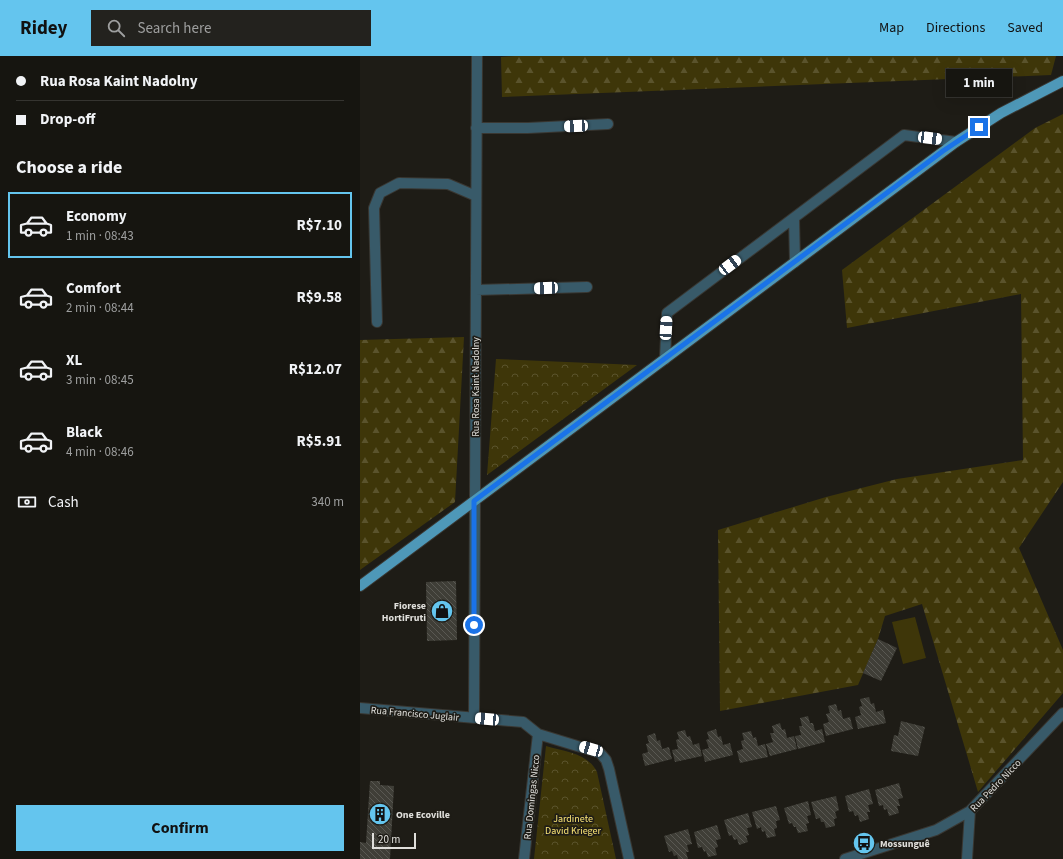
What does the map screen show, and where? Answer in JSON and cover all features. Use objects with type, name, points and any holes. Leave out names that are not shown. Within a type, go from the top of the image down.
[{"type":"main road","points":[[360,586],[956,142],[1001,113],[1063,81]]},
{"type":"street","name":"Rua Rosa Kaint Nadolny","points":[[474,718],[476,56]]},
{"type":"street","points":[[476,128],[528,128],[608,124]]},
{"type":"street","points":[[664,359],[667,313],[904,135],[956,142]]},
{"type":"street","points":[[377,322],[374,208],[380,193],[399,183],[448,184],[476,196]]},
{"type":"street","points":[[794,218],[795,262]]},
{"type":"street","points":[[476,290],[587,287]]},
{"type":"street","name":"Rua Francisco Juglair","points":[[360,708],[523,722],[538,734]]},
{"type":"street","name":"Rua Pedro Nicco","points":[[845,859],[936,830],[970,811],[1063,713]]},
{"type":"street","points":[[538,734],[591,749],[600,753],[606,760],[629,859]]},
{"type":"street","name":"Rua Domingas Nicco","points":[[524,859],[538,734]]},
{"type":"street","points":[[967,859],[970,811]]},
{"type":"green space","points":[[1056,56],[1051,75],[502,97],[501,57]]},
{"type":"green space","points":[[1063,114],[1063,482],[1019,548],[1063,650],[1063,693],[978,792],[922,604],[885,616],[878,639],[858,685],[720,711],[718,530],[826,497],[897,479],[1023,460],[1021,294],[847,328],[842,270],[1035,128]]},
{"type":"green space","points":[[464,337],[455,502],[360,570],[360,340]]},
{"type":"green space","points":[[496,359],[637,365],[487,475]]},
{"type":"green space","points":[[915,617],[926,658],[903,664],[892,622]]},
{"type":"green space","name":"Jardinete David Krieger","points":[[546,746],[582,757],[593,766],[597,772],[616,859],[534,859]]},
{"type":"building","name":"Fiorese HortiFruti","points":[[456,581],[457,640],[427,641],[426,582]]},
{"type":"building","points":[[878,639],[897,648],[881,681],[863,673]]},
{"type":"building","points":[[869,697],[871,704],[874,703],[876,712],[883,710],[886,723],[858,729],[855,717],[861,715],[859,707],[862,706],[860,699]]},
{"type":"building","points":[[836,704],[838,711],[841,710],[843,719],[850,717],[853,729],[826,736],[823,724],[829,722],[826,714],[830,713],[828,706]]},
{"type":"building","points":[[808,716],[810,723],[813,723],[815,731],[822,729],[825,742],[798,749],[795,736],[801,735],[799,726],[802,726],[800,718]]},
{"type":"building","points":[[901,721],[925,727],[918,756],[891,751],[894,735],[898,736]]},
{"type":"building","points":[[780,723],[782,730],[785,729],[787,738],[794,736],[797,749],[770,756],[766,744],[773,742],[770,733],[774,733],[772,726]]},
{"type":"building","points":[[716,729],[718,737],[721,736],[723,745],[730,743],[733,755],[705,762],[702,750],[709,748],[706,740],[709,739],[707,732]]},
{"type":"building","points":[[685,730],[687,737],[690,736],[693,745],[699,743],[702,756],[675,762],[672,750],[678,749],[676,740],[679,739],[677,732]]},
{"type":"building","points":[[751,731],[753,738],[756,737],[758,746],[765,744],[768,757],[740,763],[737,751],[743,749],[741,741],[744,740],[742,733]]},
{"type":"building","points":[[655,733],[657,741],[660,740],[662,749],[669,747],[672,759],[645,766],[642,754],[648,752],[646,744],[649,743],[647,736]]},
{"type":"building","name":"One Ecoville","points":[[370,781],[380,781],[380,785],[394,786],[390,859],[360,859],[360,842],[366,843]]},
{"type":"building","points":[[899,783],[903,798],[898,799],[900,806],[897,806],[899,813],[889,816],[887,809],[884,810],[883,805],[879,806],[875,790]]},
{"type":"building","points":[[869,789],[873,804],[868,805],[870,812],[867,812],[869,819],[860,822],[858,815],[855,816],[853,811],[849,812],[845,796]]},
{"type":"building","points":[[836,796],[839,810],[835,812],[837,818],[834,819],[835,826],[826,828],[824,822],[821,822],[820,818],[816,819],[811,802]]},
{"type":"building","points":[[808,801],[811,815],[807,816],[809,823],[806,824],[808,831],[798,833],[796,827],[794,827],[792,823],[789,824],[784,808]]},
{"type":"building","points":[[776,806],[780,820],[776,821],[777,828],[774,829],[776,836],[767,838],[765,831],[762,832],[761,827],[757,829],[752,812]]},
{"type":"building","points":[[748,813],[752,827],[747,828],[749,835],[746,836],[748,842],[739,845],[737,839],[734,840],[732,835],[729,836],[724,820]]},
{"type":"building","points":[[717,825],[721,839],[716,840],[718,847],[715,848],[717,855],[708,857],[706,851],[704,852],[702,847],[698,848],[694,832]]},
{"type":"building","points":[[688,829],[692,844],[687,845],[689,852],[686,852],[688,859],[678,859],[677,855],[674,856],[672,851],[669,852],[664,836]]},
{"type":"place","name":"Fiorese HortiFruti","points":[[442,611]]},
{"type":"place","name":"One Ecoville","points":[[380,814]]},
{"type":"place","name":"Mossunguê","points":[[864,843]]},
{"type":"route","points":[[474,625],[474,501],[943,151],[979,127]]}]
